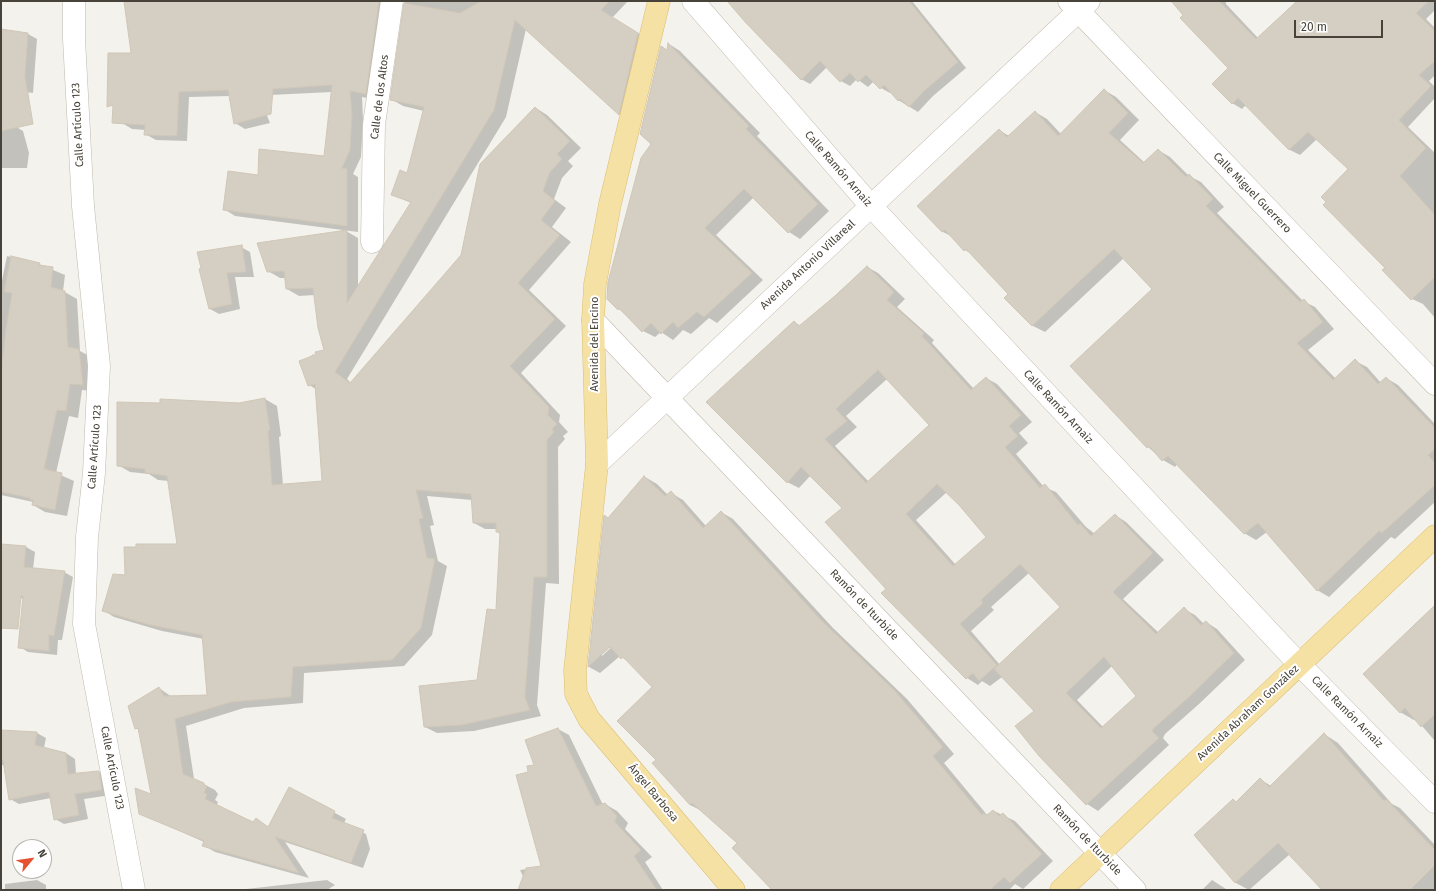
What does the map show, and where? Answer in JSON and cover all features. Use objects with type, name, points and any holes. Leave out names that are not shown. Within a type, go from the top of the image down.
[{"type":"main road","name":"Avenida del Encino","points":[[576,694],[574,670],[597,464],[592,320],[594,284],[610,204],[659,1]]},
{"type":"main road","name":"Avenida Abraham González","points":[[1061,890],[1435,536]]},
{"type":"main road","name":"Ángel Barbosa","points":[[576,694],[589,718],[734,890]]},
{"type":"street","name":"Calle Artículo 123","points":[[74,1],[74,39],[83,206],[99,366],[94,473],[87,537],[84,624],[134,890]]},
{"type":"street","name":"Calle de los Altos","points":[[372,242],[374,124],[392,1]]},
{"type":"street","name":"Calle Ramón Arnaiz","points":[[694,1],[871,206],[1299,664],[1435,802]]},
{"type":"street","name":"Avenida Antonio Villareal","points":[[597,464],[871,206],[1079,4]]},
{"type":"street","name":"Calle Miguel Guerrero","points":[[1079,4],[1435,384]]},
{"type":"street","name":"Ramón de Iturbide","points":[[592,320],[1135,890]]},
{"type":"building","points":[[124,1],[379,1],[366,94],[350,91],[352,113],[350,150],[342,168],[347,169],[347,226],[223,210],[228,171],[258,175],[259,149],[324,156],[332,85],[273,89],[271,114],[234,124],[228,90],[179,92],[177,136],[144,135],[145,125],[112,123],[113,105],[107,107],[108,53],[131,53]]},
{"type":"building","points":[[481,1],[610,1],[601,10],[638,33],[619,115],[515,20],[494,110],[335,372],[350,383],[461,255],[480,164],[535,107],[570,141],[557,154],[562,159],[550,172],[543,191],[555,201],[541,220],[560,235],[518,283],[555,319],[510,366],[549,407],[548,415],[557,424],[552,429],[554,432],[547,440],[547,577],[534,577],[525,697],[530,710],[462,725],[424,727],[419,686],[477,680],[487,609],[496,610],[500,532],[496,532],[496,523],[473,523],[471,494],[416,490],[423,518],[419,519],[427,558],[435,559],[421,628],[392,660],[293,667],[291,697],[231,702],[175,719],[183,774],[204,783],[204,785],[207,786],[204,793],[207,794],[205,799],[253,822],[256,818],[268,827],[289,787],[335,811],[332,818],[364,830],[351,863],[275,837],[299,873],[202,846],[204,841],[139,814],[135,788],[151,794],[138,728],[135,729],[128,706],[159,687],[164,696],[207,695],[202,635],[150,625],[102,611],[113,574],[125,575],[124,547],[136,547],[136,544],[177,544],[167,476],[145,473],[145,469],[117,466],[117,402],[160,403],[160,399],[239,403],[265,398],[270,430],[268,431],[272,485],[322,481],[315,384],[308,386],[299,361],[312,355],[316,355],[315,352],[324,350],[318,328],[313,288],[286,289],[284,271],[267,272],[257,243],[347,230],[347,303],[411,202],[391,195],[400,170],[407,173],[424,107],[390,100],[404,3],[460,13]]},
{"type":"building","points":[[727,1],[909,1],[958,62],[924,91],[909,107],[900,99],[898,101],[884,85],[880,89],[866,75],[858,82],[850,73],[840,82],[820,61],[801,80]]},
{"type":"building","points":[[1171,1],[1219,1],[1256,39],[1297,1],[1429,1],[1416,13],[1435,31],[1435,61],[1419,75],[1431,86],[1399,120],[1426,148],[1400,176],[1435,215],[1435,277],[1411,300],[1382,270],[1385,268],[1323,205],[1326,202],[1321,197],[1348,169],[1308,132],[1289,150],[1238,98],[1232,104],[1212,84],[1228,68],[1180,18],[1183,15]]},
{"type":"building","points":[[1,29],[28,33],[25,76],[33,124],[1,131]]},
{"type":"building","points":[[668,43],[749,126],[746,129],[818,204],[788,233],[744,189],[705,228],[752,273],[704,317],[697,312],[678,328],[673,322],[661,334],[651,323],[642,332],[619,308],[618,310],[607,299],[608,282],[641,158],[651,144],[640,134],[661,46],[667,50]]},
{"type":"building","points":[[1104,89],[1128,113],[1109,133],[1143,163],[1158,149],[1186,177],[1189,174],[1213,199],[1206,206],[1300,302],[1304,299],[1323,322],[1297,343],[1333,380],[1355,359],[1378,384],[1386,377],[1435,428],[1435,449],[1428,455],[1435,463],[1435,485],[1382,533],[1379,531],[1317,591],[1258,523],[1244,534],[1168,456],[1162,461],[1149,446],[1147,448],[1070,366],[1152,289],[1114,249],[1032,326],[1004,298],[1008,294],[966,249],[964,251],[945,230],[942,232],[917,206],[999,129],[1007,137],[1035,111],[1058,136]]},
{"type":"building","points":[[242,245],[246,272],[227,273],[232,304],[209,309],[199,269],[201,268],[197,252]]},
{"type":"building","points":[[11,256],[40,263],[39,265],[53,267],[51,287],[65,291],[68,347],[79,349],[83,385],[70,384],[66,411],[57,410],[44,469],[62,473],[55,510],[32,505],[33,500],[30,500],[30,498],[1,492],[1,374],[6,328],[12,293],[4,292]]},
{"type":"building","points":[[867,266],[894,292],[887,300],[924,333],[922,336],[971,390],[986,377],[1021,415],[1009,426],[1018,436],[1005,447],[1040,488],[1045,484],[1078,525],[1080,523],[1091,536],[1115,514],[1153,553],[1113,592],[1156,634],[1184,607],[1201,625],[1206,621],[1234,653],[1188,698],[1154,728],[1152,731],[1159,738],[1086,805],[1039,756],[1015,726],[1034,711],[994,669],[1060,607],[1020,564],[981,600],[983,603],[960,624],[997,665],[979,681],[973,673],[966,679],[881,593],[886,589],[825,522],[842,508],[801,467],[787,483],[706,402],[794,321],[799,326],[835,296]],"holes":[[[878,370],[929,425],[866,483],[825,439],[847,421],[836,409]],[[937,484],[959,505],[986,537],[953,566],[906,514]],[[1104,657],[1136,696],[1101,728],[1066,693]]]},
{"type":"building","points":[[644,476],[665,496],[671,491],[703,528],[721,511],[821,620],[895,691],[943,747],[933,756],[982,815],[984,813],[987,815],[993,810],[999,816],[1003,813],[1042,854],[1010,883],[1004,877],[990,890],[772,890],[732,848],[737,843],[692,803],[690,805],[652,763],[656,760],[617,721],[652,687],[623,657],[621,659],[610,647],[588,667],[604,515],[608,518]]},
{"type":"building","points":[[1,544],[26,546],[24,567],[65,571],[54,636],[49,635],[49,651],[18,648],[23,596],[21,596],[18,629],[1,628]]},
{"type":"building","points":[[1435,605],[1435,714],[1421,727],[1405,708],[1400,713],[1363,674]]},
{"type":"building","points":[[558,728],[596,806],[605,803],[617,816],[615,822],[641,850],[634,856],[657,890],[518,890],[526,868],[541,866],[516,775],[528,772],[527,766],[534,765],[525,740]]},
{"type":"building","points":[[1,730],[37,732],[35,745],[66,753],[68,774],[99,771],[102,790],[75,794],[79,815],[54,820],[49,792],[9,800],[3,760],[1,760]]},
{"type":"building","points":[[1324,733],[1384,801],[1386,799],[1435,850],[1435,865],[1410,890],[1322,890],[1278,843],[1235,883],[1194,835],[1233,799],[1236,802],[1260,778],[1269,787]]}]
